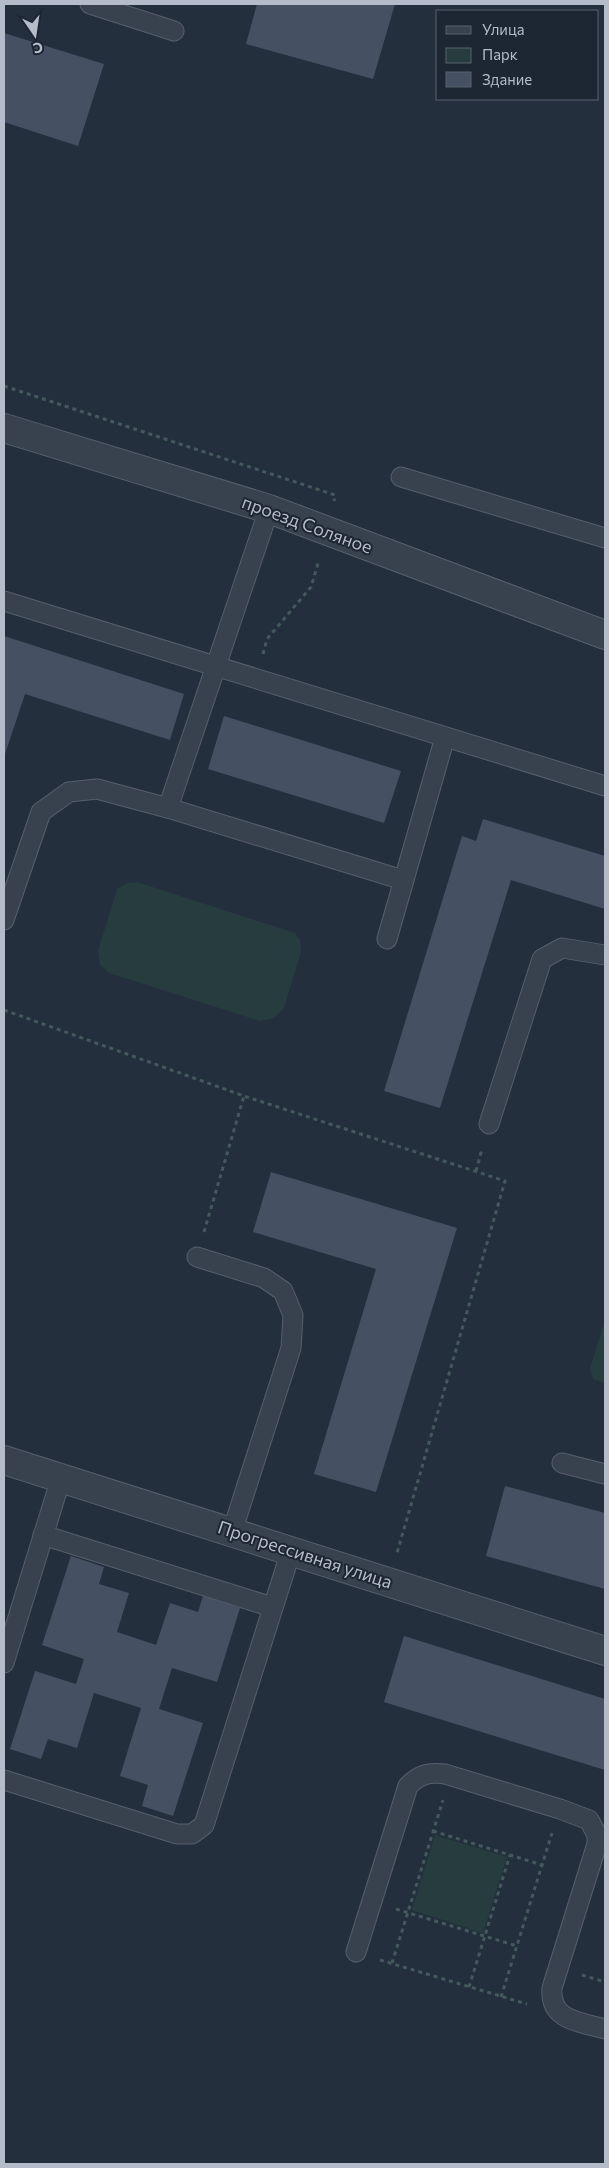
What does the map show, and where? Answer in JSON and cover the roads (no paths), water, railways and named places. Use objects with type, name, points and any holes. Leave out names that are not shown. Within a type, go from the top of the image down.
[{"type":"street","name":"проезд Соляное","points":[[4,428],[269,509],[605,635]]},
{"type":"street","name":"Прогрессивная улица","points":[[4,1460],[605,1651]]},
{"type":"lane","points":[[90,4],[174,31]]},
{"type":"lane","points":[[401,477],[605,538]]},
{"type":"lane","points":[[168,808],[269,509]]},
{"type":"lane","points":[[4,600],[605,786]]},
{"type":"lane","points":[[387,939],[445,737]]},
{"type":"lane","points":[[4,920],[41,812],[69,792],[97,789],[168,808],[403,880]]},
{"type":"lane","points":[[489,1124],[542,958],[562,948],[605,955]]},
{"type":"lane","points":[[197,1257],[264,1278],[283,1292],[293,1315],[291,1348],[232,1532]]},
{"type":"lane","points":[[562,1463],[605,1474]]},
{"type":"lane","points":[[4,1663],[61,1478]]},
{"type":"lane","points":[[43,1535],[272,1607]]},
{"type":"lane","points":[[4,1780],[176,1834],[192,1834],[204,1825],[291,1550]]},
{"type":"lane","points":[[356,1952],[408,1786],[423,1774],[433,1772],[450,1775],[560,1809],[589,1820],[597,1835],[597,1844],[552,1988],[551,1998],[553,2006],[564,2017],[605,2030]]}]
